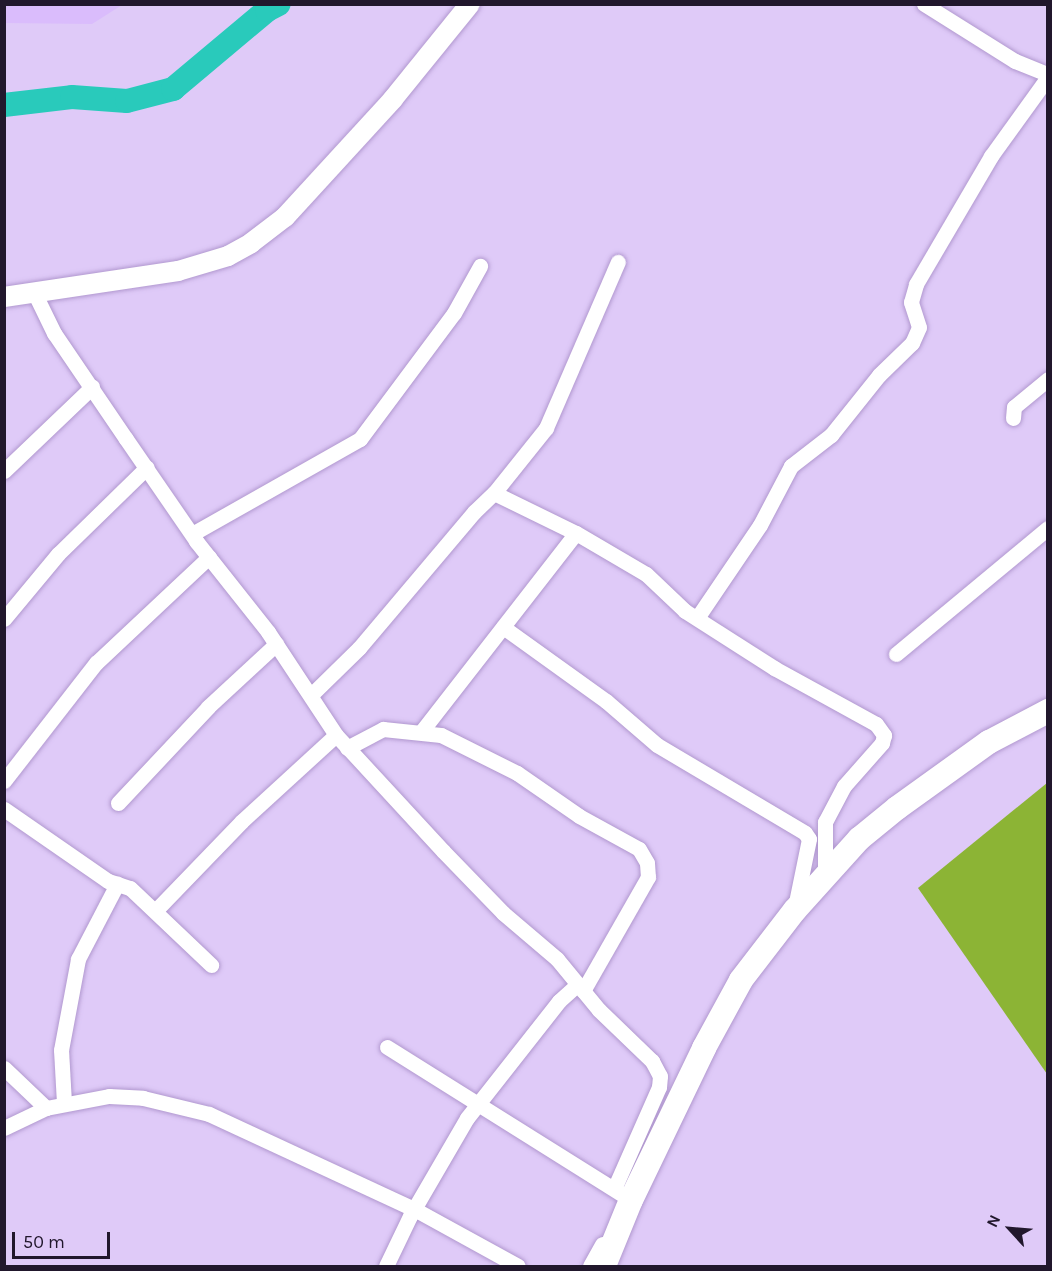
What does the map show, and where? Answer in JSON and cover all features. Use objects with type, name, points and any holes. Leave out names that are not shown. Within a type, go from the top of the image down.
[{"type":"main road","points":[[604,1266],[623,1195],[741,980],[795,910],[825,874],[859,839],[989,742],[1047,711]]},
{"type":"street","points":[[4,297],[178,271],[228,256],[251,243],[285,217],[393,99],[470,4]]},
{"type":"street","points":[[697,618],[760,525],[791,466],[831,435],[879,375],[912,343],[919,327],[911,302],[916,284],[991,156],[1047,76],[1006,56],[924,4]]},
{"type":"street","points":[[311,695],[359,648],[474,512],[494,493],[546,428],[618,262]]},
{"type":"street","points":[[192,534],[360,439],[454,313],[480,266]]},
{"type":"street","points":[[34,292],[45,320],[192,534],[276,644],[336,735],[450,859],[557,959],[580,988],[646,1053],[660,1076],[656,1095],[623,1195],[590,1266]]},
{"type":"street","points":[[1013,418],[1014,407],[1047,379]]},
{"type":"street","points":[[4,471],[92,387]]},
{"type":"street","points":[[4,619],[58,554],[147,467]]},
{"type":"street","points":[[494,493],[576,533],[656,581],[677,605],[697,618],[774,668],[876,724],[884,735],[876,750],[844,786],[825,822],[825,874]]},
{"type":"street","points":[[896,654],[1047,528]]},
{"type":"street","points":[[421,732],[576,533]]},
{"type":"street","points":[[4,781],[96,663],[209,557]]},
{"type":"street","points":[[503,627],[606,701],[669,754],[805,833],[809,839],[795,910]]},
{"type":"street","points":[[118,803],[208,706],[276,644]]},
{"type":"street","points":[[347,748],[383,729],[421,732],[454,740],[517,773],[579,816],[632,844],[644,856],[648,877],[580,988],[559,1001],[477,1103],[415,1209],[386,1266]]},
{"type":"street","points":[[157,909],[242,821],[336,735]]},
{"type":"street","points":[[4,809],[63,853],[117,884],[130,888],[157,909],[211,965]]},
{"type":"street","points":[[64,1103],[61,1050],[78,959],[117,884]]},
{"type":"street","points":[[387,1047],[623,1195]]},
{"type":"street","points":[[4,1068],[46,1108]]},
{"type":"street","points":[[4,1128],[46,1108],[64,1103],[123,1095],[209,1114],[415,1209],[518,1266]]},
{"type":"shaded area","points":[[5,4],[122,5],[92,24],[5,23]]},
{"type":"green space","points":[[1047,783],[1047,1074],[918,888]]},
{"type":"waterway","points":[[4,105],[72,97],[127,101],[173,89],[267,10],[279,4]]}]
